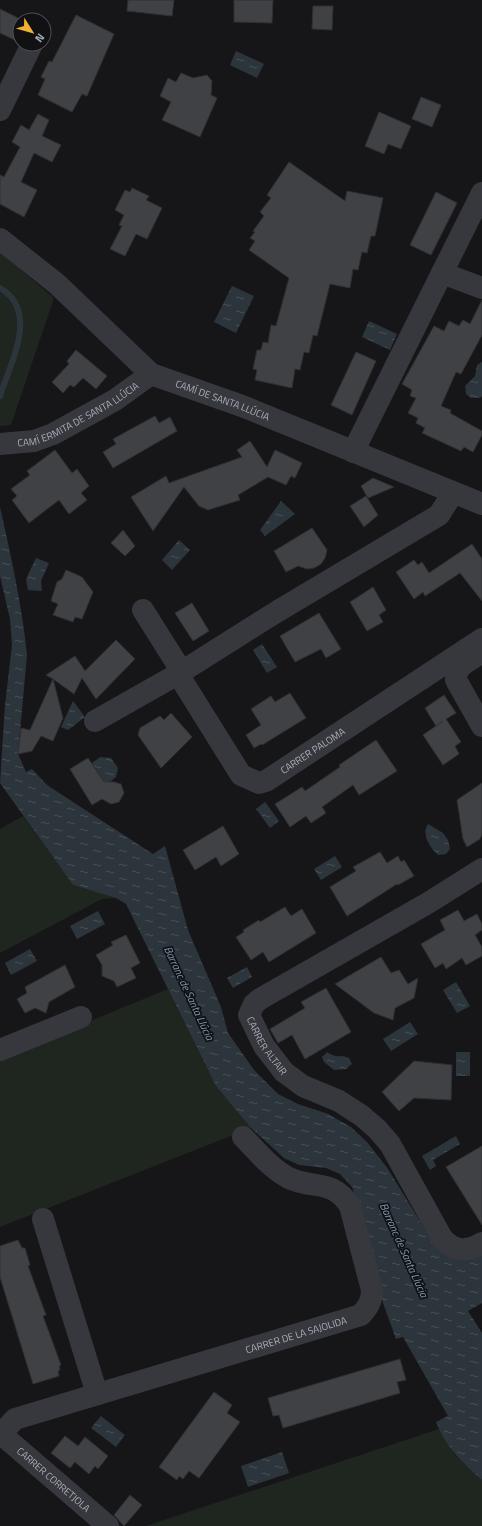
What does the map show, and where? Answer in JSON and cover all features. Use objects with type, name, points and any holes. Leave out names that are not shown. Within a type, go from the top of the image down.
[{"type":"street","points":[[1,107],[28,52]]},
{"type":"street","points":[[353,452],[442,273],[480,204]]},
{"type":"street","name":"CAMÍ DE SANTA LLÚCIA","points":[[0,239],[57,284],[151,374],[242,406],[482,504]]},
{"type":"street","points":[[442,273],[482,288]]},
{"type":"street","name":"CAMÍ ERMITA DE SANTA LLÚCIA","points":[[0,444],[34,441],[53,434],[115,400],[151,374]]},
{"type":"street","points":[[95,721],[178,674],[278,611],[439,515],[453,493]]},
{"type":"street","name":"CARRER PALOMA","points":[[143,610],[177,664],[178,674],[241,775],[259,783],[266,781],[482,640]]},
{"type":"street","points":[[482,652],[458,668],[455,673],[456,680],[482,726]]},
{"type":"street","name":"CARRER ALTAIR","points":[[482,869],[428,903],[260,999],[250,1009],[248,1015],[264,1046],[284,1072],[303,1086],[339,1101],[362,1116],[377,1129],[390,1144],[442,1238],[448,1245],[457,1249],[466,1249],[474,1248],[482,1243]]},
{"type":"street","points":[[0,1050],[81,1017]]},
{"type":"street","name":"CARRER DE LA SAJOLIDA","points":[[0,1434],[15,1419],[361,1315],[369,1305],[372,1290],[350,1206],[344,1198],[331,1188],[322,1185],[304,1183],[284,1174],[271,1165],[243,1137]]},
{"type":"street","points":[[43,1219],[97,1394]]},
{"type":"street","name":"CARRER CORRETJOLA","points":[[0,1434],[108,1526]]},
{"type":"shaded area","points":[[0,252],[54,298],[11,425],[0,426]]},
{"type":"shaded area","points":[[23,816],[73,885],[116,898],[102,899],[0,953],[0,829]]},
{"type":"shaded area","points":[[168,989],[216,1086],[251,1128],[0,1227],[0,1058]]},
{"type":"shaded area","points":[[439,1429],[454,1454],[482,1480],[482,1526],[146,1526]]},
{"type":"water","points":[[236,51],[264,64],[257,78],[230,65]]},
{"type":"water","points":[[232,286],[254,296],[236,333],[214,322]]},
{"type":"water","points":[[369,321],[397,334],[390,350],[362,337]]},
{"type":"water","points":[[482,362],[482,396],[480,398],[471,398],[466,394],[465,386],[475,376],[477,365]]},
{"type":"water","points":[[281,501],[295,514],[265,536],[260,530]]},
{"type":"water","points":[[0,507],[19,599],[27,655],[18,754],[26,772],[32,769],[47,785],[153,854],[165,846],[188,930],[221,1007],[228,1033],[254,1070],[278,1094],[298,1104],[328,1114],[351,1127],[367,1142],[388,1169],[435,1246],[447,1256],[458,1260],[482,1252],[482,1303],[468,1311],[482,1333],[482,1480],[461,1460],[445,1440],[436,1422],[448,1416],[403,1337],[396,1339],[383,1303],[362,1215],[352,1187],[340,1174],[326,1168],[299,1165],[284,1158],[251,1128],[216,1086],[126,904],[116,898],[73,885],[0,783],[5,705],[12,645],[10,619],[0,576]]},
{"type":"water","points":[[179,540],[190,550],[172,570],[162,560]]},
{"type":"water","points":[[36,558],[49,563],[41,581],[42,591],[28,590],[26,579]]},
{"type":"water","points":[[262,644],[277,667],[267,673],[253,650]]},
{"type":"water","points":[[73,701],[85,717],[68,730],[61,727]]},
{"type":"water","points":[[100,757],[111,758],[118,768],[116,777],[106,785],[92,763]]},
{"type":"water","points":[[265,802],[279,821],[270,828],[256,809]]},
{"type":"water","points":[[428,824],[443,833],[448,840],[450,849],[446,854],[438,855],[429,845],[425,832]]},
{"type":"water","points":[[335,856],[342,867],[321,880],[314,869]]},
{"type":"water","points":[[98,911],[105,924],[77,939],[70,926]]},
{"type":"water","points":[[30,949],[37,961],[11,975],[5,963]]},
{"type":"water","points":[[247,967],[252,977],[233,988],[227,978]]},
{"type":"water","points":[[456,982],[470,1006],[457,1013],[443,990]]},
{"type":"water","points":[[410,1022],[418,1034],[391,1051],[383,1039]]},
{"type":"water","points":[[327,1052],[336,1056],[349,1058],[352,1064],[346,1069],[334,1070],[324,1062],[322,1057]]},
{"type":"water","points":[[456,1052],[470,1052],[470,1076],[456,1076]]},
{"type":"water","points":[[456,1136],[460,1144],[433,1160],[436,1166],[430,1170],[422,1156]]},
{"type":"water","points":[[101,1416],[125,1435],[116,1447],[91,1428]]},
{"type":"water","points":[[282,1452],[289,1473],[248,1487],[241,1466]]},
{"type":"building","points":[[128,0],[174,0],[172,16],[127,11]]},
{"type":"building","points":[[234,0],[273,0],[272,23],[234,22]]},
{"type":"building","points":[[313,6],[333,6],[332,30],[312,29]]},
{"type":"building","points":[[0,9],[12,15],[12,39],[0,33]]},
{"type":"building","points":[[76,15],[114,34],[87,96],[82,94],[72,112],[38,95],[45,79],[41,77],[49,61],[52,62]]},
{"type":"building","points":[[181,73],[193,78],[207,75],[212,81],[211,95],[217,98],[200,137],[162,120],[171,102],[160,96],[168,78],[176,82]]},
{"type":"building","points":[[421,97],[441,105],[432,127],[412,119]]},
{"type":"building","points":[[379,112],[411,126],[401,149],[388,144],[384,154],[365,146]]},
{"type":"building","points":[[38,114],[49,120],[42,136],[61,145],[52,162],[34,153],[21,182],[37,190],[24,217],[0,204],[0,175],[4,177],[20,147],[12,142],[21,125],[29,130]]},
{"type":"building","points":[[289,162],[345,201],[347,191],[383,198],[375,236],[371,236],[367,253],[362,252],[358,270],[353,269],[350,288],[330,284],[317,336],[313,335],[309,353],[304,352],[300,370],[295,369],[292,388],[255,380],[257,370],[253,369],[257,350],[261,350],[263,342],[268,343],[271,325],[276,326],[289,278],[249,250],[255,241],[250,238],[255,232],[253,231],[264,216],[260,212],[271,198],[267,195]]},
{"type":"building","points":[[132,188],[149,196],[146,200],[162,208],[147,239],[136,234],[125,256],[110,249],[122,226],[119,225],[124,215],[115,210],[125,190],[130,192]]},
{"type":"building","points":[[436,192],[457,203],[431,255],[410,245]]},
{"type":"building","points":[[482,300],[482,335],[461,374],[456,372],[441,406],[451,410],[450,413],[482,431],[482,435],[473,452],[464,447],[461,451],[422,433],[425,428],[416,423],[418,418],[408,413],[416,398],[410,396],[412,390],[402,384],[434,326],[444,331],[449,321],[459,326],[463,320],[470,324]]},
{"type":"building","points":[[76,350],[107,376],[96,389],[83,378],[74,387],[70,385],[63,393],[52,382],[69,364],[67,361]]},
{"type":"building","points":[[356,352],[376,361],[352,415],[331,405]]},
{"type":"building","points":[[155,416],[159,423],[170,417],[177,431],[113,468],[103,452],[116,444],[113,439]]},
{"type":"building","points":[[250,441],[267,467],[275,450],[302,463],[295,478],[291,476],[286,485],[268,477],[238,495],[240,500],[208,510],[199,506],[184,487],[153,531],[131,497],[166,476],[169,483],[242,457],[237,450]]},
{"type":"building","points":[[55,450],[72,473],[77,469],[89,486],[81,493],[87,500],[69,514],[59,500],[29,523],[12,500],[17,496],[11,489],[30,475],[27,471]]},
{"type":"building","points":[[373,478],[394,487],[368,498],[361,486]]},
{"type":"building","points":[[366,496],[378,515],[364,527],[350,506]]},
{"type":"building","points":[[312,528],[327,550],[325,558],[321,564],[314,568],[307,569],[298,566],[286,572],[274,551]]},
{"type":"building","points":[[123,530],[135,546],[125,556],[111,543]]},
{"type":"building","points":[[472,544],[482,559],[482,601],[460,573],[425,596],[423,592],[414,599],[396,572],[414,560],[418,565],[422,562],[429,573]]},
{"type":"building","points":[[66,570],[82,577],[93,592],[82,619],[75,617],[73,622],[53,615],[58,604],[51,601],[57,582],[62,579]]},
{"type":"building","points":[[373,587],[386,610],[379,615],[383,622],[367,631],[350,602]]},
{"type":"building","points":[[192,603],[209,631],[193,641],[175,613]]},
{"type":"building","points":[[319,613],[341,649],[326,658],[321,649],[295,662],[280,636]]},
{"type":"building","points":[[116,640],[135,659],[96,699],[82,678],[74,694],[46,675],[75,656],[85,671]]},
{"type":"building","points":[[53,679],[63,718],[53,741],[41,736],[32,751],[18,754],[21,728],[30,730]]},
{"type":"building","points":[[290,693],[306,718],[262,745],[261,744],[254,748],[246,735],[261,725],[251,709],[271,696],[275,702]]},
{"type":"building","points":[[444,695],[456,713],[446,719],[461,742],[455,746],[459,754],[443,765],[423,735],[436,726],[425,708]]},
{"type":"building","points":[[171,713],[192,737],[161,768],[138,735],[140,728],[160,716],[164,720]]},
{"type":"building","points":[[376,740],[397,771],[359,795],[353,785],[322,807],[326,813],[311,823],[306,816],[290,827],[275,804],[302,787],[305,791],[340,767],[339,765]]},
{"type":"building","points":[[88,758],[104,782],[121,784],[124,793],[119,802],[111,804],[102,799],[92,805],[70,769]]},
{"type":"building","points":[[482,783],[482,834],[480,839],[467,847],[463,839],[457,800]]},
{"type":"building","points":[[223,826],[239,854],[221,866],[216,857],[195,870],[183,850]]},
{"type":"building","points":[[380,852],[387,863],[398,856],[401,862],[404,860],[414,876],[398,885],[397,884],[347,916],[330,887],[356,871],[353,867]]},
{"type":"building","points":[[285,907],[291,916],[302,909],[316,933],[269,962],[263,952],[251,960],[236,937],[244,932],[243,930],[259,920],[260,922]]},
{"type":"building","points":[[458,910],[464,921],[477,914],[482,924],[482,930],[475,935],[482,947],[482,956],[466,965],[462,958],[446,969],[443,963],[435,968],[421,944],[445,930],[440,920]]},
{"type":"building","points":[[126,935],[140,963],[131,968],[136,978],[117,987],[114,981],[102,976],[102,965],[96,955],[113,945],[111,942]]},
{"type":"building","points":[[381,957],[391,973],[399,970],[408,984],[418,978],[414,998],[395,1008],[393,1020],[374,1013],[335,984]]},
{"type":"building","points":[[65,965],[75,987],[49,1002],[46,1013],[35,1008],[25,1013],[17,999],[27,993],[25,987]]},
{"type":"building","points":[[326,988],[351,1032],[305,1059],[292,1035],[278,1043],[270,1029],[305,1008],[301,1002]]},
{"type":"building","points":[[414,1061],[452,1065],[451,1100],[414,1098],[399,1111],[382,1092]]},
{"type":"building","points":[[482,1146],[482,1225],[446,1167]]},
{"type":"building","points":[[18,1240],[22,1248],[25,1248],[30,1265],[28,1266],[46,1315],[43,1316],[61,1365],[59,1366],[60,1370],[58,1371],[59,1376],[33,1384],[0,1277],[0,1246]]},
{"type":"building","points":[[400,1359],[406,1380],[397,1382],[400,1393],[283,1428],[279,1415],[273,1416],[268,1398]]},
{"type":"building","points":[[214,1392],[232,1405],[227,1413],[240,1422],[199,1478],[189,1471],[183,1479],[179,1476],[177,1480],[159,1467]]},
{"type":"building","points":[[65,1436],[78,1446],[85,1437],[108,1456],[98,1469],[95,1466],[89,1474],[75,1462],[70,1468],[51,1453]]},
{"type":"building","points":[[130,1495],[142,1505],[124,1526],[114,1515]]},
{"type":"waterway","name":"Barranc de Santa Llúcia","points":[[0,288],[12,298],[18,310],[20,324],[19,339],[15,354],[0,396]]}]
